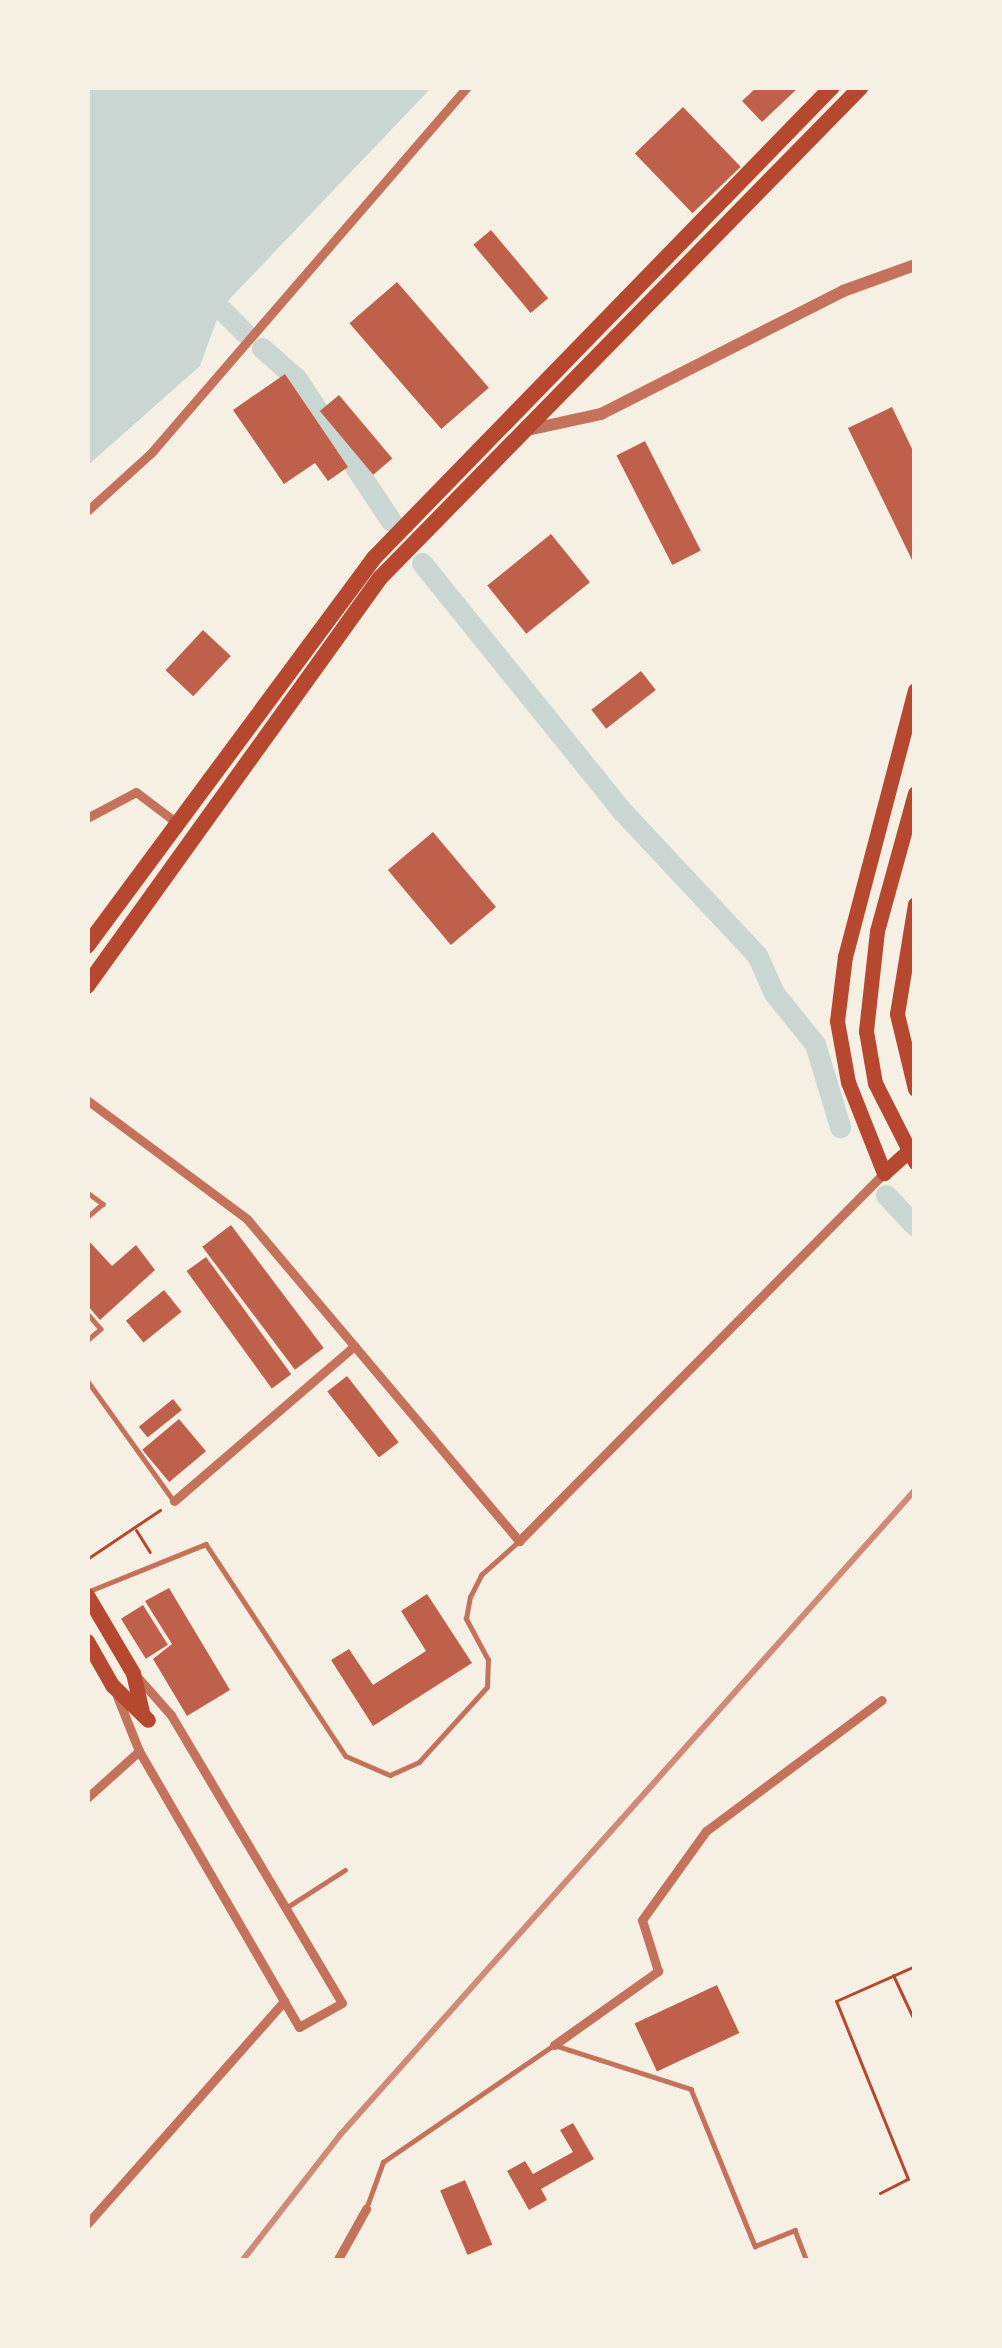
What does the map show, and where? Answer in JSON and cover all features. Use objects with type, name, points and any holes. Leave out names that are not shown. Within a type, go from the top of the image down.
[{"type":"highway","points":[[87,946],[374,558],[832,87]]},
{"type":"highway","points":[[87,986],[380,578],[532,429],[861,87]]},
{"type":"main road","points":[[915,691],[845,956],[837,1021],[848,1082],[884,1173],[915,1145]]},
{"type":"main road","points":[[915,793],[877,931],[866,1031],[875,1083],[915,1162]]},
{"type":"main road","points":[[915,904],[897,1014],[915,1089]]},
{"type":"main road","points":[[87,1594],[133,1672],[145,1716],[112,1685],[87,1641]]},
{"type":"street","points":[[87,511],[151,453],[467,87]]},
{"type":"street","points":[[532,429],[601,414],[843,292],[915,265]]},
{"type":"street","points":[[87,818],[136,792],[177,823]]},
{"type":"street","points":[[87,1100],[247,1220],[519,1541],[884,1173]]},
{"type":"street","points":[[174,1501],[354,1346]]},
{"type":"street","points":[[112,1685],[139,1751],[299,2027],[342,2003],[171,1715],[133,1672]]},
{"type":"street","points":[[554,2045],[658,1971],[642,1920],[706,1831],[882,1700]]},
{"type":"street","points":[[87,1798],[139,1751]]},
{"type":"street","points":[[87,2224],[284,2001]]},
{"type":"street","points":[[337,2261],[366,2209]]},
{"type":"lane","points":[[87,1192],[103,1204],[87,1218]]},
{"type":"lane","points":[[87,1313],[101,1329],[87,1341]]},
{"type":"lane","points":[[87,1380],[174,1501]]},
{"type":"lane","points":[[87,1594],[206,1544],[346,1756],[390,1775],[419,1762],[487,1687],[488,1660],[466,1619],[470,1597],[481,1575],[519,1541]]},
{"type":"lane","points":[[286,1908],[345,1870]]},
{"type":"lane","points":[[366,2209],[383,2162],[554,2045],[692,2089],[755,2246],[794,2230],[807,2261]]},
{"type":"path","points":[[87,1559],[174,1501]]},
{"type":"path","points":[[135,1527],[157,1564]]},
{"type":"path","points":[[880,2193],[908,2180],[836,2001],[915,1966]]},
{"type":"path","points":[[893,1973],[915,2022]]},
{"type":"shaded area","points":[[87,87],[432,87],[221,308],[200,366],[87,466]]},
{"type":"building","points":[[757,87],[799,87],[762,122],[742,101]]},
{"type":"building","points":[[683,107],[741,167],[692,213],[635,154]]},
{"type":"building","points":[[491,230],[548,298],[531,313],[473,245]]},
{"type":"building","points":[[397,282],[489,388],[441,429],[349,323]]},
{"type":"building","points":[[285,374],[348,467],[328,481],[315,463],[284,484],[233,410]]},
{"type":"building","points":[[339,395],[392,459],[373,475],[320,411]]},
{"type":"building","points":[[892,407],[915,455],[912,560],[848,428]]},
{"type":"building","points":[[645,441],[701,551],[672,565],[616,456]]},
{"type":"building","points":[[551,534],[590,582],[526,634],[487,586]]},
{"type":"building","points":[[203,630],[231,656],[193,696],[165,670]]},
{"type":"building","points":[[641,671],[656,690],[606,729],[591,710]]},
{"type":"building","points":[[433,832],[496,907],[451,945],[388,870]]},
{"type":"building","points":[[231,1225],[324,1348],[295,1370],[202,1247]]},
{"type":"building","points":[[87,1239],[112,1266],[136,1245],[155,1270],[100,1320],[87,1305]]},
{"type":"building","points":[[206,1257],[291,1374],[272,1388],[187,1271]]},
{"type":"building","points":[[164,1290],[182,1312],[144,1343],[126,1321]]},
{"type":"building","points":[[347,1376],[399,1442],[379,1458],[327,1391]]},
{"type":"building","points":[[173,1399],[182,1410],[148,1438],[139,1427]]},
{"type":"building","points":[[179,1419],[206,1451],[169,1482],[142,1450]]},
{"type":"building","points":[[169,1588],[230,1690],[187,1716],[153,1659],[172,1644],[145,1601]]},
{"type":"building","points":[[427,1594],[472,1663],[373,1726],[331,1660],[349,1649],[373,1685],[426,1651],[401,1611]]},
{"type":"building","points":[[143,1605],[168,1645],[146,1659],[121,1619]]},
{"type":"building","points":[[717,1985],[739,2033],[657,2071],[635,2023]]},
{"type":"building","points":[[573,2123],[594,2159],[541,2189],[547,2200],[529,2210],[507,2171],[525,2161],[533,2174],[573,2152],[560,2130]]},
{"type":"building","points":[[465,2180],[492,2244],[467,2255],[440,2191]]},
{"type":"waterway","points":[[221,309],[244,332]]},
{"type":"waterway","points":[[262,348],[297,379],[391,521]]},
{"type":"waterway","points":[[422,563],[624,813],[757,955],[774,993],[815,1044],[840,1127]]},
{"type":"waterway","points":[[886,1195],[915,1226]]},
{"type":"railway","points":[[242,2261],[340,2135],[915,1490]]}]
